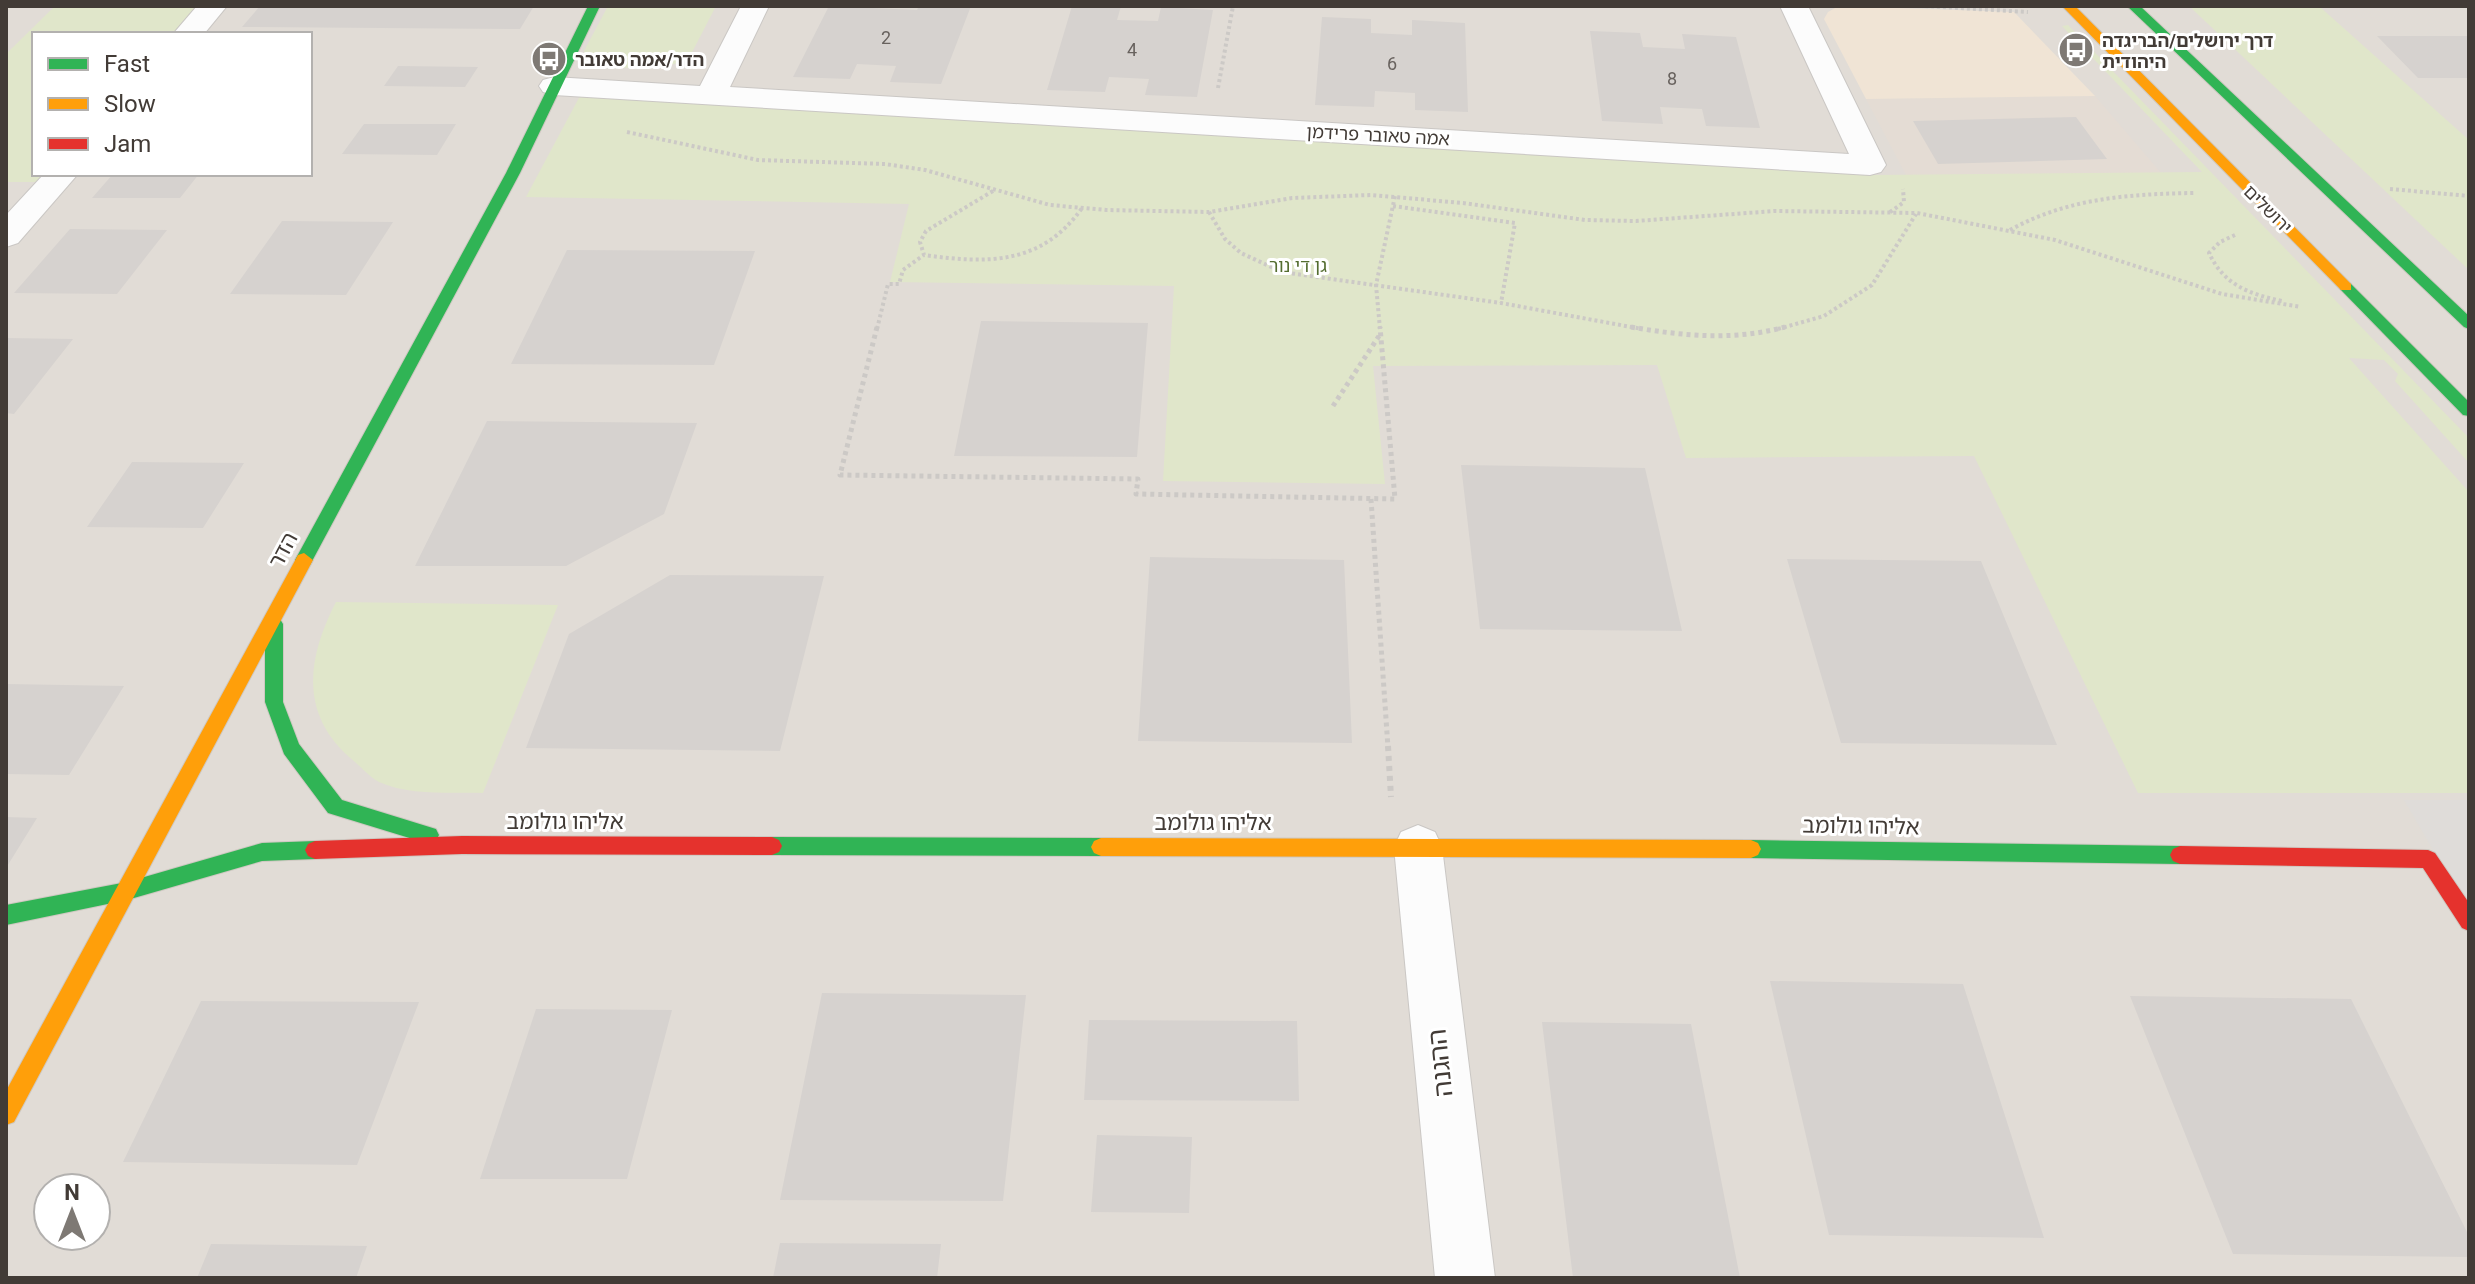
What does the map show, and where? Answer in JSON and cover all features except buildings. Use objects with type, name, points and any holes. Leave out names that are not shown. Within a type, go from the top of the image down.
[{"type":"street","points":[[190,32],[213,6]]},
{"type":"street","name":"הדר","points":[[6,1114],[513,173],[594,6]]},
{"type":"street","points":[[711,95],[755,6]]},
{"type":"street","name":"אמה טאובר פרידמן","points":[[554,86],[1870,165],[1794,6]]},
{"type":"street","name":"ירושלים","points":[[2068,6],[2469,411]]},
{"type":"street","points":[[2133,6],[2310,177],[2469,324]]},
{"type":"street","points":[[6,236],[60,176]]},
{"type":"street","points":[[274,617],[274,702],[291,748],[335,807],[462,845]]},
{"type":"street","name":"אליהו גולומב","points":[[6,915],[127,891],[262,852],[462,845],[1406,847],[1810,849],[2428,859],[2469,921]]},
{"type":"street","name":"ההגנה","points":[[1406,847],[1465,1278]]},
{"type":"path","points":[[1212,125],[1233,6]]},
{"type":"path","points":[[1925,6],[2037,12]]},
{"type":"path","points":[[624,131],[758,160],[885,164],[925,170],[1050,205],[1082,208],[1162,213],[1209,212],[1292,198],[1395,196],[1585,220],[1636,221],[1775,211],[1917,213],[2010,230],[2118,258],[2222,294],[2310,308],[2231,286],[2215,270],[2209,253],[2220,242],[2239,232]]},
{"type":"path","points":[[1890,212],[1904,202],[1902,180]]},
{"type":"path","points":[[2382,189],[2469,196]]},
{"type":"path","points":[[924,255],[920,242],[926,231],[994,190]]},
{"type":"path","points":[[2010,230],[2052,209],[2089,201],[2121,196],[2203,193]]},
{"type":"path","points":[[1082,208],[1065,233],[1043,248],[979,262],[924,255],[903,270],[899,284],[888,284],[840,475],[1138,479],[1136,494],[1395,499],[1376,285],[1395,196]]},
{"type":"path","points":[[1393,206],[1515,223],[1501,303]]},
{"type":"path","points":[[1209,212],[1225,239],[1241,253],[1282,272],[1501,303],[1655,331],[1751,336],[1824,316],[1872,285],[1917,213]]},
{"type":"path","points":[[1333,406],[1380,335]]},
{"type":"path","points":[[1371,499],[1406,847]]},
{"type":"shaded area","points":[[6,6],[2469,6],[2469,1278],[6,1278]]},
{"type":"shaded area","points":[[2095,96],[2161,173],[1906,175],[1866,99]]},
{"type":"shaded area","points":[[2404,800],[2469,800],[2469,912]]},
{"type":"green space","points":[[55,6],[203,6],[179,32],[32,32],[32,176],[49,176],[43,182],[6,182],[6,54]]},
{"type":"green space","points":[[608,6],[716,6],[688,60],[637,68],[586,60],[584,51]]},
{"type":"green space","points":[[2189,6],[2320,7],[2469,140],[2469,270]]},
{"type":"green space","name":"גן די נור","points":[[2068,25],[2469,438],[2469,463],[2395,381],[2398,374],[2384,360],[2349,358],[2469,492],[2469,793],[2138,793],[1974,456],[1686,458],[1657,365],[1373,366],[1385,484],[1163,481],[1174,286],[890,282],[909,204],[526,197],[581,94],[1875,175],[2202,172],[2062,26]]},
{"type":"green space","points":[[336,602],[558,605],[483,793],[430,792],[391,786],[373,778],[337,745],[316,707],[313,687],[318,645]]},
{"type":"sand","points":[[1839,6],[2014,12],[2095,96],[1866,99],[1824,19],[1828,12]]},
{"type":"traffic: fast","points":[[304,560],[513,173],[594,6]]},
{"type":"traffic: fast","points":[[2133,6],[2469,324]]},
{"type":"traffic: fast","points":[[2346,287],[2469,411]]},
{"type":"traffic: fast","points":[[274,624],[274,702],[291,748],[335,807],[429,835]]},
{"type":"traffic: fast","points":[[772,846],[1101,847]]},
{"type":"traffic: fast","points":[[1751,849],[2180,855]]},
{"type":"traffic: fast","points":[[6,915],[127,891],[262,852],[315,850]]},
{"type":"traffic: slow","points":[[2068,6],[2346,287]]},
{"type":"traffic: slow","points":[[6,1114],[304,560]]},
{"type":"traffic: slow","points":[[1101,847],[1751,849]]},
{"type":"traffic: jam","points":[[315,850],[462,845],[772,846]]},
{"type":"traffic: jam","points":[[2180,855],[2428,859],[2469,921]]},
{"type":"place","name":"דרך ירושלים/הבריגדה היהודית","points":[[2076,50]]},
{"type":"place","name":"הדר/אמה טאובר","points":[[549,59]]}]
